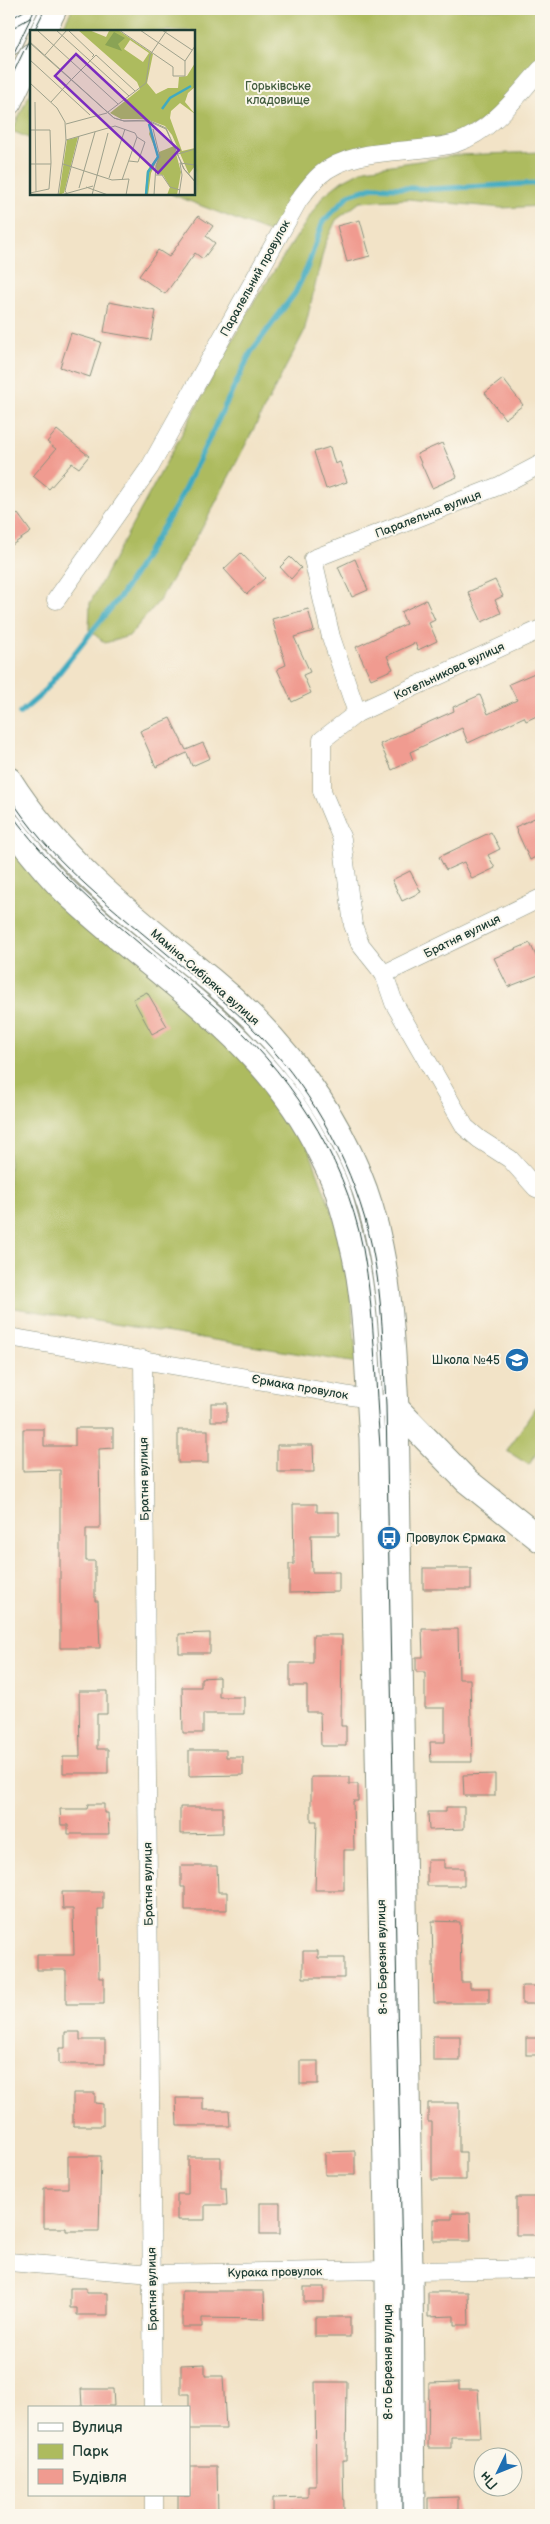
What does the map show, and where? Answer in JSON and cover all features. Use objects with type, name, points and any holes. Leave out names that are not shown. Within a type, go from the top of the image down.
[{"type":"main road","points":[[9,42],[25,9]]},
{"type":"main road","points":[[44,30],[54,9]]},
{"type":"main road","points":[[9,102],[30,58]]},
{"type":"main road","name":"Маміна-Сибіряка вулиця","points":[[9,780],[52,839],[84,873],[214,982],[267,1032],[303,1074],[333,1120],[361,1180],[380,1245],[390,1311],[396,1408]]},
{"type":"main road","name":"Маміна-Сибіряка вулиця","points":[[9,825],[33,856],[66,891],[205,1008],[249,1050],[283,1089],[311,1132],[338,1190],[354,1251],[364,1310],[368,1399]]},
{"type":"main road","name":"Єрмака провулок","points":[[368,1399],[396,1408],[467,1481],[541,1540]]},
{"type":"main road","name":"8-го Березня вулиця","points":[[368,1399],[372,1438],[399,2271],[412,2515]]},
{"type":"main road","name":"8-го Березня вулиця","points":[[389,2515],[399,2271],[396,1408]]},
{"type":"street","name":"Паралельний провулок","points":[[56,600],[150,466],[298,201],[320,174],[349,159],[456,142],[464,139],[480,131],[501,114],[541,69]]},
{"type":"street","name":"Паралельна вулиця","points":[[357,713],[331,637],[313,559],[501,485],[541,464]]},
{"type":"street","name":"Котельникова вулиця","points":[[384,974],[360,944],[353,925],[342,839],[322,791],[322,740],[357,713],[541,629]]},
{"type":"street","name":"Братня вулиця","points":[[384,974],[541,898]]},
{"type":"street","points":[[384,974],[394,1003],[465,1127],[479,1139],[510,1159],[536,1188],[541,1190]]},
{"type":"street","name":"Єрмака провулок","points":[[9,1337],[368,1399]]},
{"type":"street","name":"Братня вулиця","points":[[143,1359],[153,2406]]},
{"type":"street","name":"Курака провулок","points":[[9,2262],[152,2274],[541,2269]]},
{"type":"street","points":[[154,2496],[154,2515]]},
{"type":"green space","name":"Горьківське кладовище","points":[[72,9],[541,9],[541,58],[496,108],[476,125],[453,136],[346,152],[271,233],[174,195],[195,195],[195,30],[62,30]]},
{"type":"green space","points":[[30,93],[30,139],[12,131]]},
{"type":"green space","points":[[541,152],[541,206],[502,208],[408,199],[360,202],[336,220],[325,244],[304,332],[206,521],[159,601],[129,636],[105,643],[89,630],[90,603],[250,308],[323,196],[342,181],[365,169],[458,155]]},
{"type":"green space","points":[[9,837],[244,1055],[304,1136],[347,1252],[357,1363],[9,1307]]},
{"type":"green space","points":[[536,1407],[541,1410],[541,1446],[529,1465],[507,1451]]},
{"type":"building","points":[[198,216],[213,226],[206,236],[215,243],[203,259],[195,253],[165,294],[139,276],[158,250],[169,257]]},
{"type":"building","points":[[360,220],[370,256],[347,262],[337,226]]},
{"type":"building","points":[[109,302],[156,311],[151,340],[104,332]]},
{"type":"building","points":[[71,333],[101,342],[90,377],[60,367]]},
{"type":"building","points":[[503,379],[523,405],[505,419],[485,393]]},
{"type":"building","points":[[57,430],[89,456],[79,468],[72,463],[49,489],[33,476],[56,449],[47,442]]},
{"type":"building","points":[[442,443],[457,477],[432,488],[417,454]]},
{"type":"building","points":[[330,447],[335,464],[340,462],[347,482],[326,489],[314,452]]},
{"type":"building","points":[[18,514],[31,532],[9,547],[9,521]]},
{"type":"building","points":[[241,553],[265,578],[247,594],[224,569]]},
{"type":"building","points":[[290,557],[301,568],[291,579],[280,567]]},
{"type":"building","points":[[355,559],[368,590],[352,597],[338,567]]},
{"type":"building","points":[[495,580],[503,596],[495,600],[501,613],[482,622],[468,592]]},
{"type":"building","points":[[426,600],[435,620],[429,623],[437,641],[418,650],[415,643],[387,656],[393,669],[371,679],[356,647],[406,624],[401,612]]},
{"type":"building","points":[[308,609],[314,631],[294,637],[310,672],[303,675],[311,693],[292,702],[277,669],[286,665],[272,619]]},
{"type":"building","points":[[537,672],[541,681],[541,714],[526,721],[524,717],[468,743],[462,728],[410,752],[413,760],[392,770],[380,744],[454,711],[453,707],[480,695],[488,714],[517,700],[509,684]]},
{"type":"building","points":[[170,718],[186,750],[203,743],[210,758],[192,766],[187,753],[156,767],[140,731]]},
{"type":"building","points":[[541,815],[541,854],[530,860],[515,827]]},
{"type":"building","points":[[491,832],[500,849],[488,855],[495,868],[472,879],[464,862],[446,870],[439,857]]},
{"type":"building","points":[[410,871],[421,892],[402,901],[392,880]]},
{"type":"building","points":[[530,943],[541,967],[541,974],[508,987],[494,958]]},
{"type":"building","points":[[147,992],[167,1026],[152,1034],[133,999]]},
{"type":"building","points":[[211,1403],[227,1403],[227,1421],[211,1421]]},
{"type":"building","points":[[75,1428],[113,1428],[113,1448],[99,1449],[100,1529],[86,1529],[86,1561],[95,1561],[95,1601],[98,1601],[100,1648],[60,1648],[60,1470],[23,1471],[23,1429],[44,1429],[44,1446],[75,1446]]},
{"type":"building","points":[[178,1430],[208,1430],[208,1463],[178,1463]]},
{"type":"building","points":[[277,1445],[313,1445],[314,1472],[277,1472]]},
{"type":"building","points":[[293,1504],[317,1504],[317,1512],[339,1512],[339,1535],[311,1535],[312,1572],[339,1572],[339,1592],[289,1593],[289,1564],[294,1564]]},
{"type":"building","points":[[423,1568],[471,1568],[471,1589],[423,1589]]},
{"type":"building","points":[[422,1629],[458,1629],[459,1679],[470,1679],[472,1762],[431,1762],[430,1742],[445,1742],[445,1708],[425,1708],[425,1672],[416,1672],[416,1657],[423,1657]]},
{"type":"building","points":[[210,1633],[210,1653],[179,1653],[179,1634]]},
{"type":"building","points":[[313,1635],[342,1635],[341,1726],[346,1726],[346,1746],[321,1746],[320,1712],[307,1712],[307,1686],[290,1686],[290,1663],[313,1663]]},
{"type":"building","points":[[219,1677],[219,1697],[244,1697],[244,1714],[203,1714],[203,1733],[183,1733],[182,1687],[201,1687],[201,1678]]},
{"type":"building","points":[[79,1691],[107,1691],[107,1714],[97,1714],[97,1749],[108,1749],[108,1773],[63,1773],[63,1757],[80,1757]]},
{"type":"building","points":[[189,1750],[226,1750],[226,1757],[243,1757],[243,1775],[189,1776]]},
{"type":"building","points":[[495,1774],[495,1796],[464,1796],[463,1775]]},
{"type":"building","points":[[311,1777],[349,1777],[349,1784],[358,1784],[358,1801],[353,1801],[354,1850],[344,1850],[344,1890],[315,1890],[317,1821],[311,1821]]},
{"type":"building","points":[[88,1804],[104,1804],[104,1813],[108,1813],[109,1834],[68,1834],[68,1825],[61,1825],[60,1809],[87,1809]]},
{"type":"building","points":[[180,1807],[223,1807],[223,1833],[180,1834]]},
{"type":"building","points":[[446,1807],[464,1807],[464,1829],[429,1830],[428,1812],[446,1812]]},
{"type":"building","points":[[427,1860],[444,1860],[444,1868],[464,1868],[464,1886],[427,1886]]},
{"type":"building","points":[[181,1866],[217,1866],[218,1892],[227,1892],[227,1910],[185,1910],[185,1887],[181,1887]]},
{"type":"building","points":[[62,1892],[103,1892],[103,1909],[98,1909],[99,1978],[104,1978],[104,2004],[66,2004],[66,1970],[37,1970],[37,1955],[74,1955],[73,1909],[63,1909]]},
{"type":"building","points":[[432,1921],[460,1922],[461,1982],[470,1982],[470,1988],[489,1988],[489,2003],[434,2003]]},
{"type":"building","points":[[303,1951],[318,1951],[318,1958],[344,1958],[344,1978],[303,1978]]},
{"type":"building","points":[[522,1986],[541,1986],[541,2004],[522,2004]]},
{"type":"building","points":[[65,2032],[80,2032],[80,2040],[105,2040],[105,2064],[59,2064],[59,2048],[65,2048]]},
{"type":"building","points":[[433,2036],[460,2036],[460,2061],[433,2061]]},
{"type":"building","points":[[526,2038],[541,2038],[541,2055],[526,2055]]},
{"type":"building","points":[[300,2061],[318,2061],[318,2084],[300,2084]]},
{"type":"building","points":[[73,2093],[95,2093],[95,2103],[103,2104],[103,2126],[73,2126]]},
{"type":"building","points":[[176,2098],[203,2098],[203,2110],[229,2110],[230,2126],[177,2126]]},
{"type":"building","points":[[428,2103],[459,2103],[459,2152],[466,2152],[466,2180],[432,2180],[432,2122],[428,2122]]},
{"type":"building","points":[[355,2151],[355,2175],[325,2175],[325,2152]]},
{"type":"building","points":[[68,2156],[101,2156],[99,2231],[66,2231],[66,2228],[44,2228],[44,2188],[68,2188]]},
{"type":"building","points":[[188,2157],[221,2157],[221,2188],[226,2188],[227,2205],[205,2205],[205,2220],[177,2220],[177,2194],[188,2194]]},
{"type":"building","points":[[516,2197],[541,2197],[540,2235],[516,2235]]},
{"type":"building","points":[[260,2203],[280,2203],[280,2234],[260,2234]]},
{"type":"building","points":[[452,2213],[470,2213],[471,2241],[433,2241],[433,2219],[452,2219]]},
{"type":"building","points":[[304,2287],[324,2287],[324,2302],[304,2302]]},
{"type":"building","points":[[70,2288],[86,2288],[86,2293],[108,2293],[108,2315],[77,2315],[77,2308],[70,2308]]},
{"type":"building","points":[[182,2291],[264,2291],[265,2319],[202,2318],[202,2327],[182,2327]]},
{"type":"building","points":[[428,2292],[468,2292],[469,2325],[454,2325],[454,2316],[428,2317]]},
{"type":"building","points":[[315,2317],[350,2317],[350,2337],[315,2337]]},
{"type":"building","points":[[205,2364],[205,2376],[223,2376],[226,2429],[190,2429],[189,2394],[181,2394],[181,2365]]},
{"type":"building","points":[[315,2382],[347,2382],[346,2460],[343,2460],[344,2512],[292,2512],[292,2515],[273,2515],[273,2498],[308,2497],[308,2486],[316,2486]]},
{"type":"building","points":[[459,2382],[459,2389],[478,2389],[481,2437],[451,2437],[451,2448],[428,2448],[429,2383]]},
{"type":"building","points":[[81,2389],[113,2389],[114,2406],[82,2406]]},
{"type":"building","points":[[190,2466],[217,2466],[218,2515],[178,2515],[178,2496],[190,2496]]},
{"type":"building","points":[[458,2497],[458,2515],[428,2515],[428,2498]]},
{"type":"waterway","points":[[20,713],[41,695],[122,594],[178,503],[251,352],[295,293],[307,268],[323,222],[349,195],[373,187],[433,189],[541,183]]},
{"type":"tram line","points":[[9,20],[27,9]]},
{"type":"tram line","points":[[9,63],[35,9]]},
{"type":"tram line","points":[[34,30],[45,9]]},
{"type":"tram line","points":[[9,30],[30,18]]},
{"type":"tram line","points":[[9,82],[30,38]]},
{"type":"tram line","points":[[9,796],[41,839],[78,878],[225,1003],[282,1060],[316,1109],[344,1162],[365,1218],[372,1247],[380,1305],[386,1405],[402,2270],[402,2515]]},
{"type":"tram line","points":[[9,811],[31,839],[79,890],[241,1031],[288,1085],[309,1115],[342,1179],[363,1249],[372,1323],[380,1446]]},
{"type":"place","name":"Школа №45","points":[[517,1360]]},
{"type":"place","name":"Провулок Єрмака","points":[[389,1538]]}]
